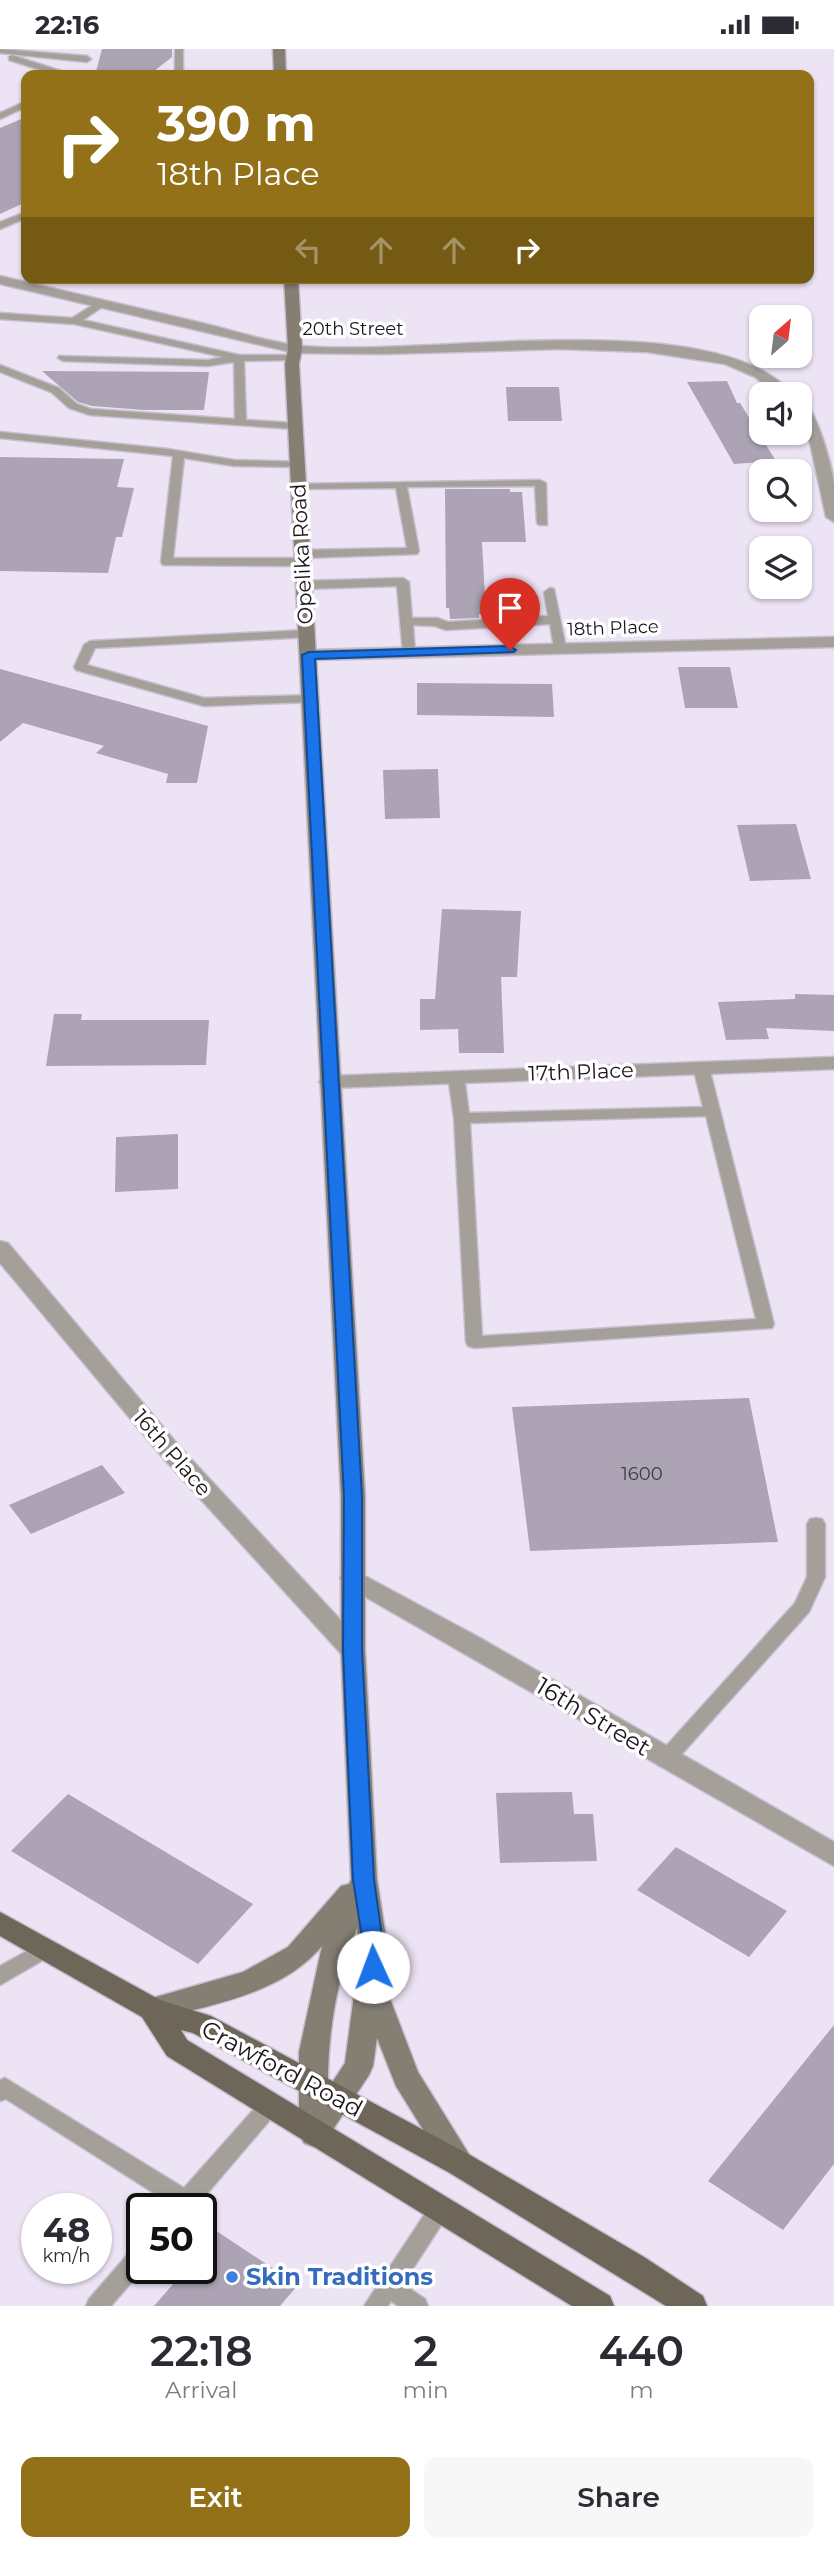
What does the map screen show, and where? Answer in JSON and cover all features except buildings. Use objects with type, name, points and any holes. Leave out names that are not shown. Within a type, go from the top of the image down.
[{"type":"main road","points":[[279,49],[280,70]]},
{"type":"main road","name":"Opelika Road","points":[[291,284],[295,426],[353,1497],[353,1650],[364,1880],[374,1950],[359,2066],[314,2134]]},
{"type":"main road","points":[[0,1923],[152,2009],[250,1982],[298,1955],[364,1880]]},
{"type":"main road","name":"Opelika Road","points":[[314,2134],[313,2052],[333,1953],[364,1880]]},
{"type":"main road","points":[[371,1985],[406,2077],[460,2164]]},
{"type":"main road","name":"Crawford Road","points":[[152,2009],[201,2024],[460,2164],[692,2306]]},
{"type":"main road","name":"Crawford Road","points":[[152,2009],[177,2048],[599,2306]]},
{"type":"street","name":"20th Street","points":[[0,280],[293,353],[603,345],[685,352],[713,358],[757,373],[769,382]]},
{"type":"street","points":[[812,432],[834,517]]},
{"type":"street","name":"18th Place","points":[[309,655],[834,642]]},
{"type":"street","name":"17th Place","points":[[329,1082],[834,1063]]},
{"type":"street","name":"16th Place","points":[[0,1248],[109,1380],[221,1509],[353,1650]]},
{"type":"street","name":"16th Street","points":[[352,1578],[447,1630],[665,1760],[834,1855]]},
{"type":"lane","points":[[178,49],[179,70]]},
{"type":"lane","points":[[0,52],[87,54]]},
{"type":"lane","points":[[0,52],[51,70]]},
{"type":"lane","points":[[70,70],[87,54]]},
{"type":"lane","points":[[0,116],[21,106]]},
{"type":"lane","points":[[0,226],[21,217]]},
{"type":"lane","points":[[74,321],[101,303]]},
{"type":"lane","points":[[0,316],[74,321],[239,358]]},
{"type":"lane","points":[[63,358],[208,363],[293,353]]},
{"type":"lane","points":[[239,358],[241,423]]},
{"type":"lane","points":[[0,368],[55,390],[73,406],[90,412],[295,426]]},
{"type":"lane","points":[[0,435],[179,454],[234,463],[298,464]]},
{"type":"lane","points":[[179,454],[167,562],[413,551],[401,484]]},
{"type":"lane","points":[[299,487],[540,483],[543,523]]},
{"type":"lane","points":[[304,585],[403,582],[409,653]]},
{"type":"lane","points":[[550,592],[560,648]]},
{"type":"lane","points":[[479,617],[505,621],[556,620]]},
{"type":"lane","points":[[406,621],[443,620],[446,626],[505,621]]},
{"type":"lane","points":[[306,634],[90,645],[80,667],[204,702],[310,698]]},
{"type":"lane","points":[[456,1076],[462,1118],[474,1342],[766,1324],[701,1067]]},
{"type":"lane","points":[[462,1118],[713,1111]]},
{"type":"lane","points":[[665,1760],[802,1607],[816,1577],[816,1524]]},
{"type":"lane","points":[[0,1976],[46,1949]]},
{"type":"lane","points":[[0,2092],[5,2087],[165,2193]]},
{"type":"lane","points":[[194,2193],[270,2107]]},
{"type":"lane","points":[[417,2306],[382,2297],[440,2210]]},
{"type":"lane","points":[[97,2306],[126,2272]]},
{"type":"place","name":"Skin Traditions","points":[[232,2277]]},
{"type":"route","points":[[373,1967],[374,1950],[364,1880],[353,1650],[353,1497],[329,1082],[309,655],[510,650]]}]
